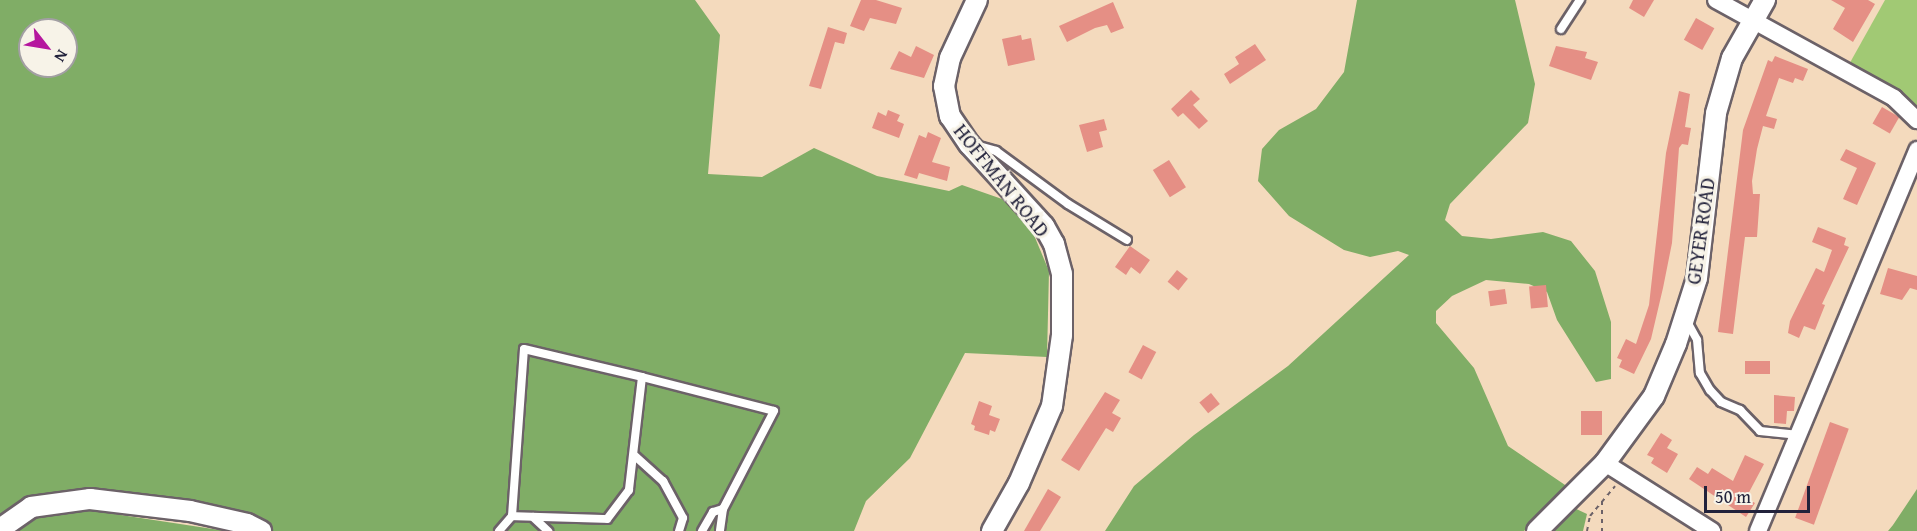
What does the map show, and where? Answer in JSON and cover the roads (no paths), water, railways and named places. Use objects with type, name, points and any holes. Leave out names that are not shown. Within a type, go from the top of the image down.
[{"type":"street","name":"HOFFMAN ROAD","points":[[977,0],[950,58],[944,86],[950,116],[969,144],[1044,226],[1054,244],[1062,274],[1062,335],[1052,406],[1019,483],[992,531]]},
{"type":"street","points":[[1716,0],[1894,98],[1917,120]]},
{"type":"street","name":"GEYER ROAD","points":[[1537,531],[1605,463],[1653,396],[1684,318],[1696,278],[1716,113],[1732,58],[1765,0]]},
{"type":"street","points":[[1758,531],[1917,150]]},
{"type":"street","points":[[1605,463],[1712,531]]},
{"type":"street","points":[[0,529],[31,507],[90,499],[190,511],[247,524],[261,531]]},
{"type":"lane","points":[[1561,29],[1580,0]]},
{"type":"lane","points":[[969,144],[996,151],[1068,204],[1127,240]]},
{"type":"lane","points":[[1684,318],[1697,340],[1700,373],[1710,390],[1721,402],[1740,410],[1760,431],[1799,435]]},
{"type":"lane","points":[[499,531],[513,516],[524,349],[774,411],[723,509],[720,531]]},
{"type":"lane","points":[[513,516],[607,519],[629,490],[635,456],[642,377]]},
{"type":"lane","points":[[635,456],[663,481],[683,518],[679,531]]},
{"type":"lane","points":[[702,531],[713,512],[723,509]]},
{"type":"lane","points":[[533,517],[548,531]]}]
